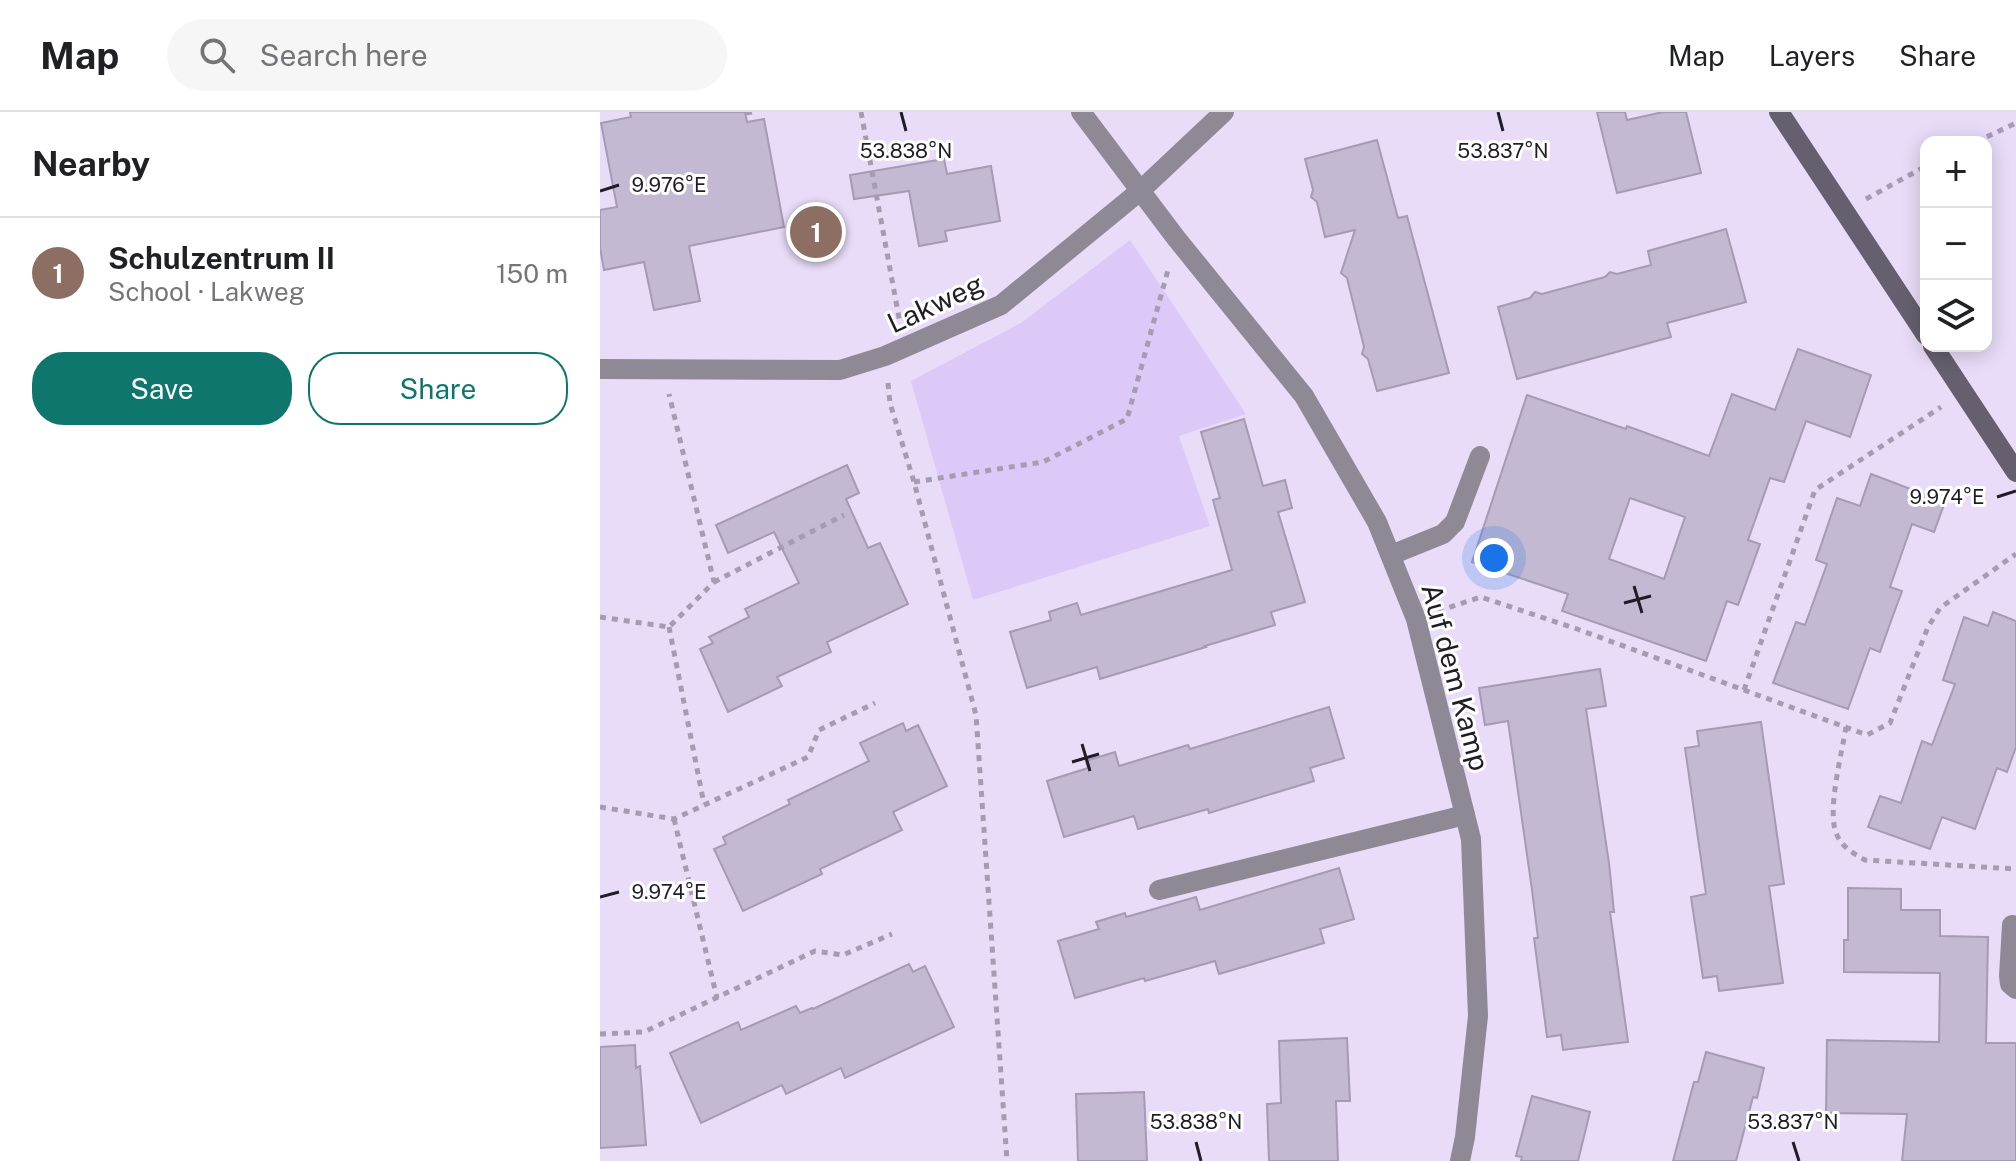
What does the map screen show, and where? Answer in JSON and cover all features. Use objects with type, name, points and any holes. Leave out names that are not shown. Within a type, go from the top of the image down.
[{"type":"main road","points":[[1779,112],[1920,326]]},
{"type":"main road","points":[[1937,352],[2016,472]]},
{"type":"street","name":"Auf dem Kamp","points":[[1081,112],[1176,238],[1304,396],[1377,522],[1416,619],[1471,839],[1478,1016],[1460,1161]]},
{"type":"street","name":"Lakweg","points":[[600,369],[840,370],[895,352],[1001,305],[1140,191],[1224,112]]},
{"type":"street","points":[[1391,555],[1443,534],[1455,522],[1480,456]]},
{"type":"street","points":[[1159,890],[1465,815]]},
{"type":"street","points":[[2012,925],[2009,976],[2010,984],[2016,989]]},
{"type":"path","points":[[861,112],[895,352],[890,403],[976,715],[1007,1161]]},
{"type":"path","points":[[1989,136],[2016,123]]},
{"type":"path","points":[[1844,212],[1920,169]]},
{"type":"path","points":[[914,482],[1043,462],[1127,419],[1176,238]]},
{"type":"path","points":[[663,369],[714,582]]},
{"type":"path","points":[[1744,690],[1815,490],[1963,391]]},
{"type":"path","points":[[669,627],[714,582],[844,515]]},
{"type":"path","points":[[1416,619],[1481,597],[1867,735],[1890,723],[1928,627],[1940,608],[2016,554]]},
{"type":"path","points":[[600,617],[669,627]]},
{"type":"path","points":[[669,627],[704,804]]},
{"type":"path","points":[[600,807],[674,819],[808,757],[819,730],[875,703]]},
{"type":"path","points":[[1846,727],[1833,809],[1835,833],[1847,849],[1865,860],[2016,869]]},
{"type":"path","points":[[674,819],[717,998]]},
{"type":"path","points":[[600,1034],[644,1032],[815,951],[843,955],[892,934]]},
{"type":"shaded area","points":[[1130,240],[1246,414],[1179,436],[1210,526],[973,600],[911,381],[1021,323]]},
{"type":"building","points":[[630,112],[745,112],[747,122],[764,119],[784,227],[689,246],[700,301],[654,310],[644,262],[604,270],[600,248],[600,210],[617,207],[601,123],[631,117]]},
{"type":"building","points":[[1597,112],[1625,112],[1627,120],[1663,112],[1686,112],[1701,173],[1617,193]]},
{"type":"building","points":[[1377,140],[1398,218],[1407,216],[1449,373],[1377,391],[1368,359],[1362,354],[1364,347],[1347,278],[1341,273],[1355,230],[1325,237],[1317,202],[1311,197],[1313,190],[1305,159]]},
{"type":"building","points":[[944,159],[947,174],[991,166],[1000,221],[945,231],[947,241],[919,246],[909,191],[854,199],[850,175]]},
{"type":"building","points":[[1726,229],[1746,302],[1667,323],[1671,337],[1517,379],[1498,307],[1530,298],[1535,292],[1542,294],[1605,277],[1610,272],[1617,274],[1651,265],[1648,251]]},
{"type":"building","points":[[1798,349],[1871,375],[1850,437],[1806,421],[1784,482],[1770,478],[1748,540],[1760,544],[1738,605],[1727,601],[1706,661],[1562,611],[1568,594],[1472,562],[1527,395],[1709,456],[1732,394],[1775,410]],"holes":[[[1630,498],[1685,517],[1664,579],[1609,559]]]},
{"type":"building","points":[[1244,419],[1263,486],[1285,480],[1292,508],[1278,512],[1305,602],[1271,612],[1275,625],[1206,647],[1100,679],[1097,667],[1027,688],[1010,632],[1051,620],[1049,612],[1077,603],[1081,615],[1232,570],[1213,500],[1220,498],[1201,432]]},
{"type":"building","points":[[847,465],[859,493],[846,499],[868,548],[880,543],[908,604],[827,642],[831,652],[777,677],[782,686],[728,712],[700,649],[713,643],[709,637],[749,617],[745,609],[799,583],[774,532],[728,553],[716,525]]},
{"type":"building","points":[[1871,474],[1945,502],[1934,532],[1912,524],[1890,587],[1902,591],[1880,652],[1870,648],[1848,709],[1773,683],[1796,622],[1805,625],[1827,564],[1816,560],[1837,498],[1860,506]]},
{"type":"building","points":[[1993,612],[2016,621],[2016,747],[2007,772],[1997,768],[1975,829],[1942,817],[1930,849],[1868,827],[1880,796],[1901,803],[1922,741],[1932,745],[1955,684],[1943,680],[1964,617],[1988,626]]},
{"type":"building","points":[[1600,669],[1606,706],[1586,709],[1609,863],[1614,912],[1610,912],[1628,1042],[1563,1050],[1561,1035],[1547,1037],[1534,938],[1538,938],[1508,721],[1485,725],[1479,688]]},
{"type":"building","points":[[1329,707],[1344,758],[1310,768],[1314,781],[1209,813],[1208,809],[1138,829],[1134,816],[1064,837],[1047,781],[1088,768],[1086,761],[1115,752],[1119,766],[1188,745],[1190,749]]},
{"type":"building","points":[[1761,722],[1784,884],[1769,886],[1783,983],[1719,991],[1717,976],[1703,978],[1691,897],[1706,894],[1685,748],[1699,746],[1697,731]]},
{"type":"building","points":[[903,723],[906,731],[918,725],[947,786],[893,812],[902,830],[820,869],[822,874],[743,911],[714,849],[726,844],[723,837],[790,804],[788,800],[869,761],[860,743]]},
{"type":"building","points":[[1339,868],[1354,919],[1320,929],[1324,943],[1219,974],[1215,961],[1075,998],[1058,941],[1099,929],[1096,922],[1125,913],[1126,917],[1196,897],[1200,910]]},
{"type":"building","points":[[1848,888],[1901,889],[1901,910],[1940,910],[1940,936],[1988,937],[1986,1043],[2016,1043],[2016,1161],[1902,1161],[1907,1114],[1826,1113],[1827,1040],[1939,1042],[1940,973],[1844,972],[1844,940],[1848,940]]},
{"type":"building","points":[[909,964],[913,972],[925,966],[954,1027],[845,1078],[841,1068],[786,1094],[782,1085],[701,1123],[670,1053],[738,1022],[741,1030],[796,1006],[800,1013],[813,1009]]},
{"type":"building","points":[[1347,1038],[1350,1101],[1336,1101],[1338,1161],[1269,1161],[1267,1104],[1281,1103],[1279,1041]]},
{"type":"building","points":[[635,1045],[636,1068],[640,1066],[646,1145],[600,1148],[600,1047]]},
{"type":"building","points":[[1706,1052],[1764,1068],[1757,1098],[1753,1097],[1736,1161],[1673,1161],[1694,1082],[1698,1082]]},
{"type":"building","points":[[1144,1092],[1147,1161],[1078,1161],[1076,1094]]},
{"type":"building","points":[[1532,1096],[1590,1112],[1578,1161],[1521,1161],[1522,1157],[1516,1156]]},
{"type":"place","name":"Schulzentrum II","points":[[816,232]]}]
